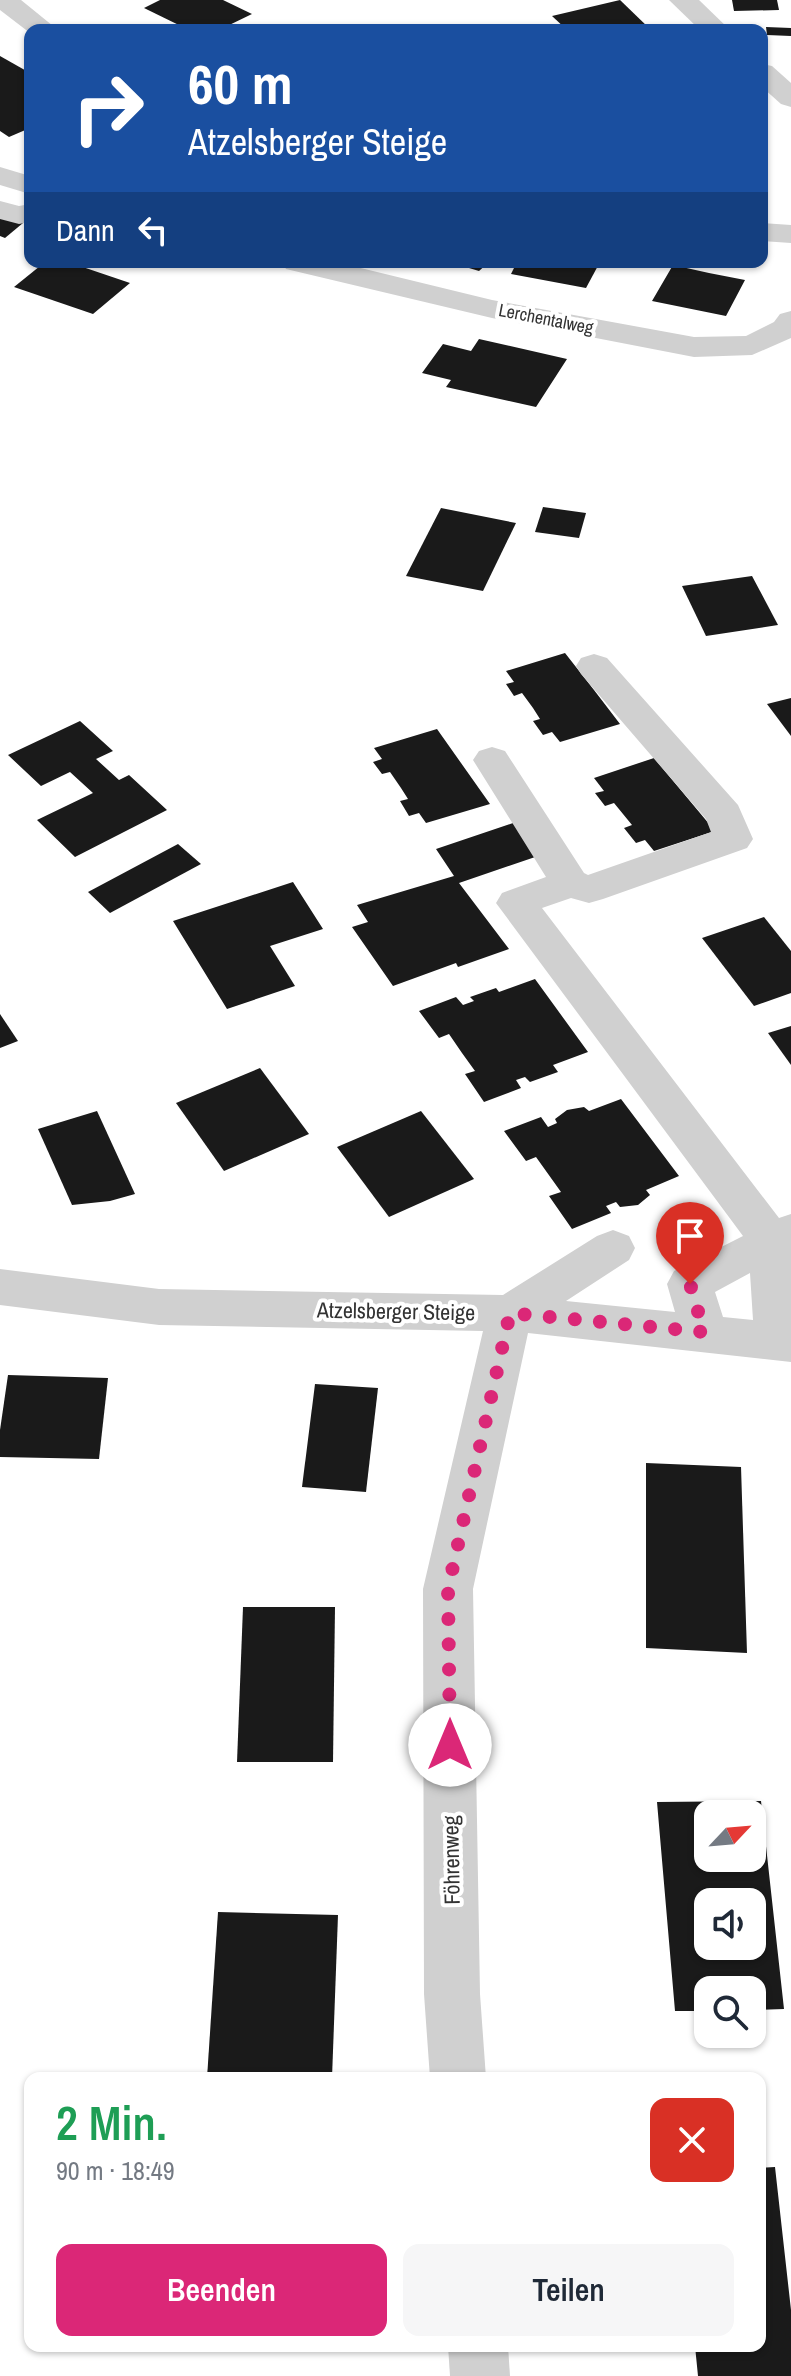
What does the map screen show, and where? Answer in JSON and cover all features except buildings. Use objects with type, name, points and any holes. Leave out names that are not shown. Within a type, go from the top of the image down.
[{"type":"street","points":[[4,0],[36,24]]},
{"type":"street","points":[[683,0],[709,24]]},
{"type":"street","points":[[768,77],[791,98]]},
{"type":"street","points":[[0,176],[24,183]]},
{"type":"street","points":[[0,210],[24,214]]},
{"type":"street","points":[[768,232],[791,234]]},
{"type":"street","name":"Lerchentalweg","points":[[322,268],[492,309],[694,347],[752,345],[785,329],[791,321]]},
{"type":"street","points":[[594,666],[724,814],[733,839],[589,889],[570,883],[516,903],[781,1236],[784,1342]]},
{"type":"street","points":[[492,760],[570,883]]},
{"type":"street","points":[[704,1332],[690,1284],[781,1236]]},
{"type":"street","points":[[510,1313],[613,1248]]},
{"type":"street","name":"Atzelsberger Steige","points":[[0,1287],[159,1307],[510,1313],[784,1342]]},
{"type":"street","name":"Föhrenweg","points":[[458,2072],[452,1994],[448,1589],[510,1313]]},
{"type":"street","points":[[478,2352],[480,2376]]},
{"type":"route","points":[[450,1745],[448,1589],[510,1313],[704,1332],[690,1284]]}]
